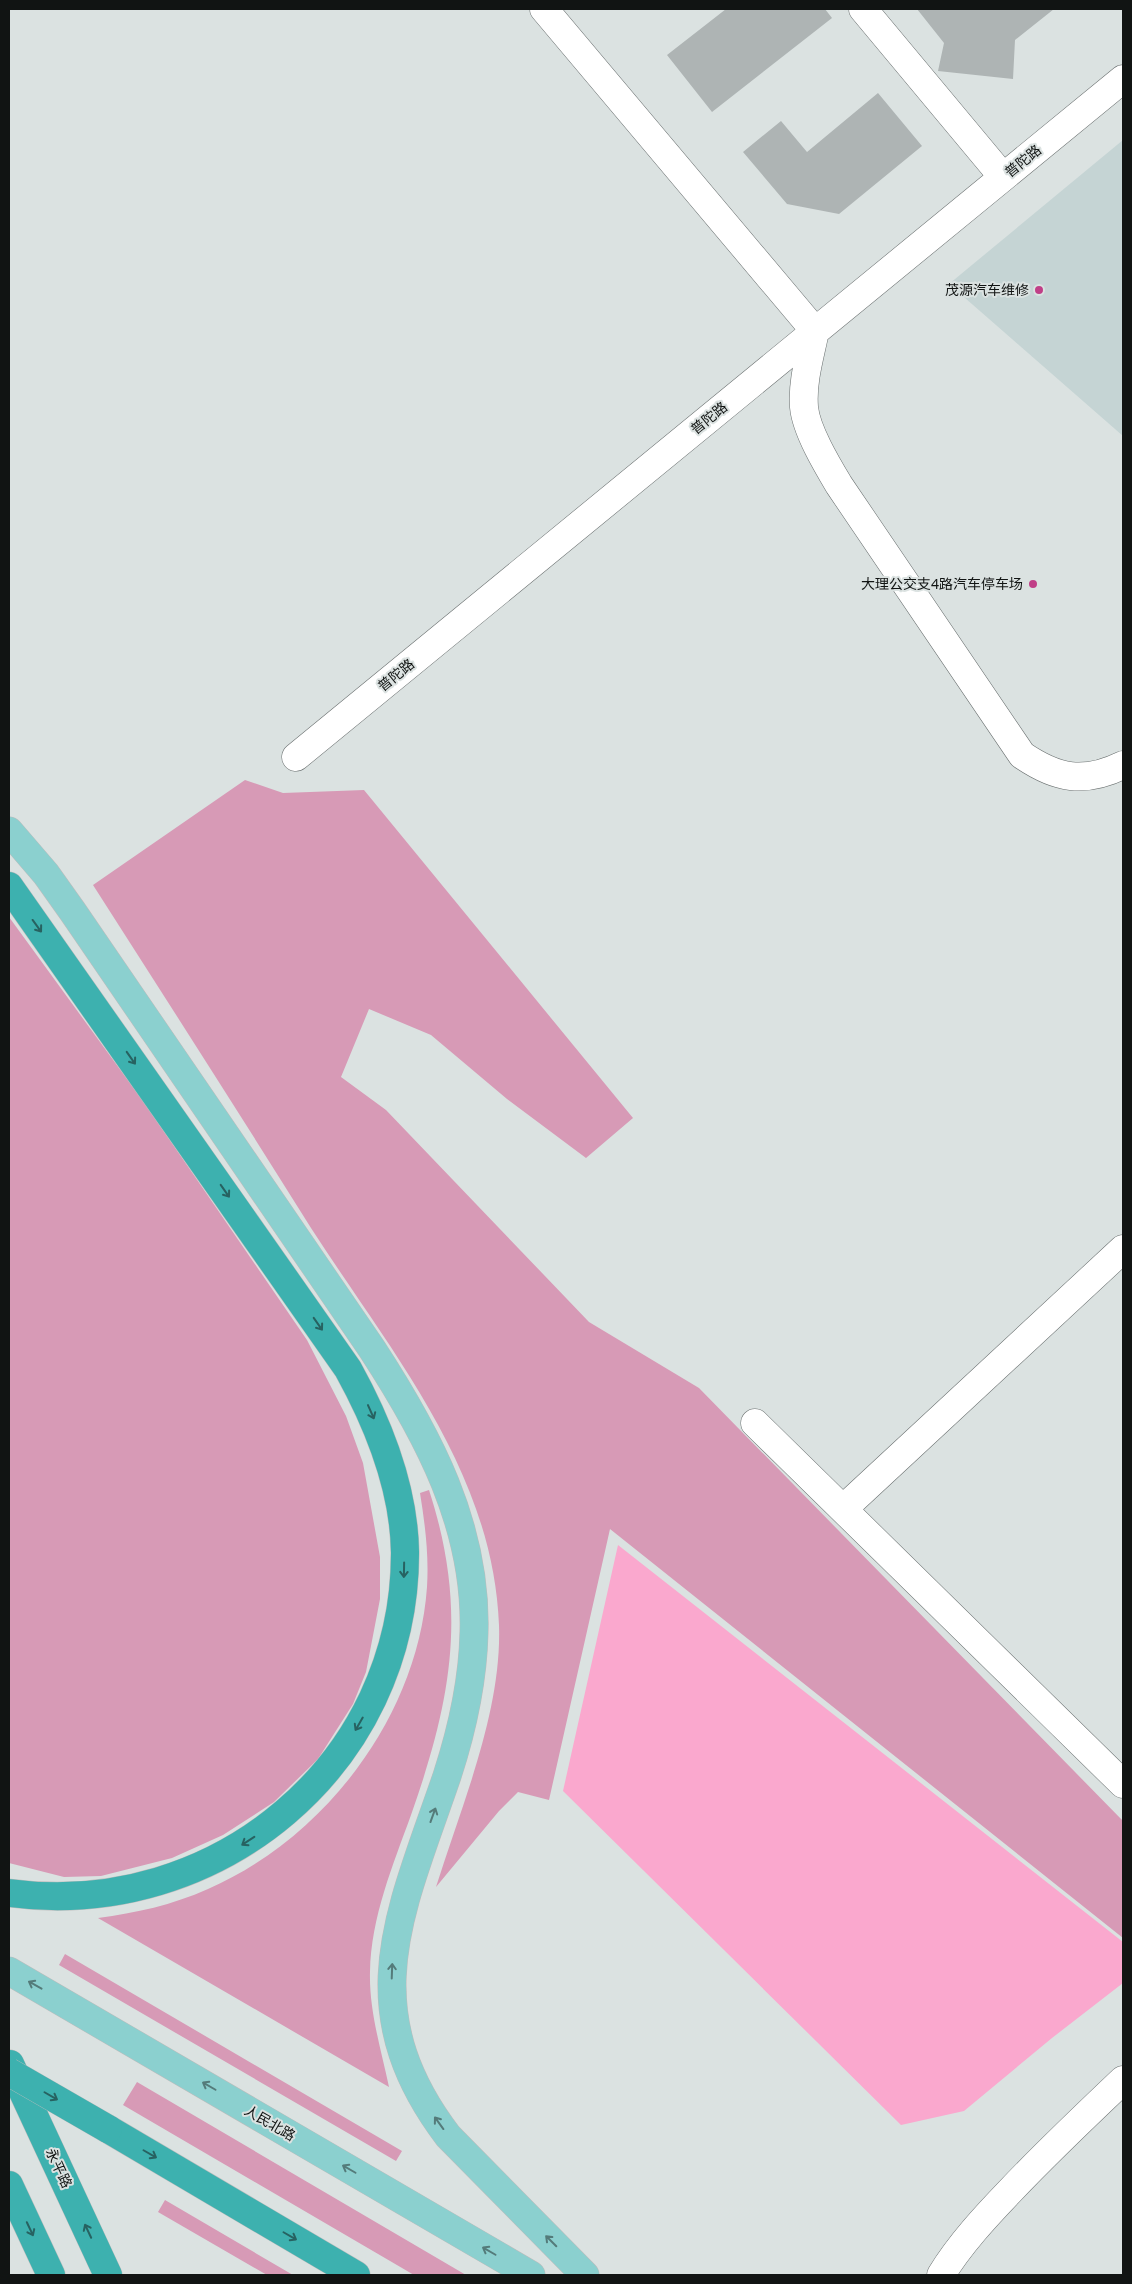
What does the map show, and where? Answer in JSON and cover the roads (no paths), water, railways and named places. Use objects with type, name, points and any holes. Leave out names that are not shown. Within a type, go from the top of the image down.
[{"type":"highway","points":[[9,886],[348,1369],[366,1401],[390,1462],[403,1522],[405,1551],[404,1580],[396,1634],[380,1685],[355,1731],[325,1773],[289,1810],[249,1841],[207,1864],[165,1880],[104,1893],[49,1895],[9,1892]]},
{"type":"highway","name":"永平路","points":[[9,2062],[108,2275]]},
{"type":"highway","points":[[9,2072],[356,2275]]},
{"type":"highway","points":[[9,2185],[51,2275]]},
{"type":"main road","points":[[9,831],[46,874],[64,899],[372,1348],[416,1421],[448,1486],[462,1528],[470,1570],[474,1611],[472,1654],[466,1700],[455,1748],[410,1879],[398,1921],[392,1978],[396,2026],[411,2077],[426,2105],[444,2132],[585,2275]]},
{"type":"main road","name":"人民北路","points":[[9,1971],[531,2275]]},
{"type":"street","points":[[544,9],[815,331],[804,380],[804,409],[819,450],[839,485],[1022,755],[1042,769],[1071,776],[1093,776],[1106,773],[1123,765]]},
{"type":"street","points":[[863,9],[1003,177]]},
{"type":"street","name":"普陀路","points":[[296,757],[1123,79]]},
{"type":"street","points":[[843,1509],[1123,1249]]},
{"type":"street","points":[[756,1423],[1123,1784]]},
{"type":"street","points":[[940,2275],[993,2208],[1050,2149],[1123,2080]]},
{"type":"place","name":"茂源汽车维修","points":[[1039,290]]},
{"type":"place","name":"大理公交支4路汽车停车场","points":[[1033,584]]}]
